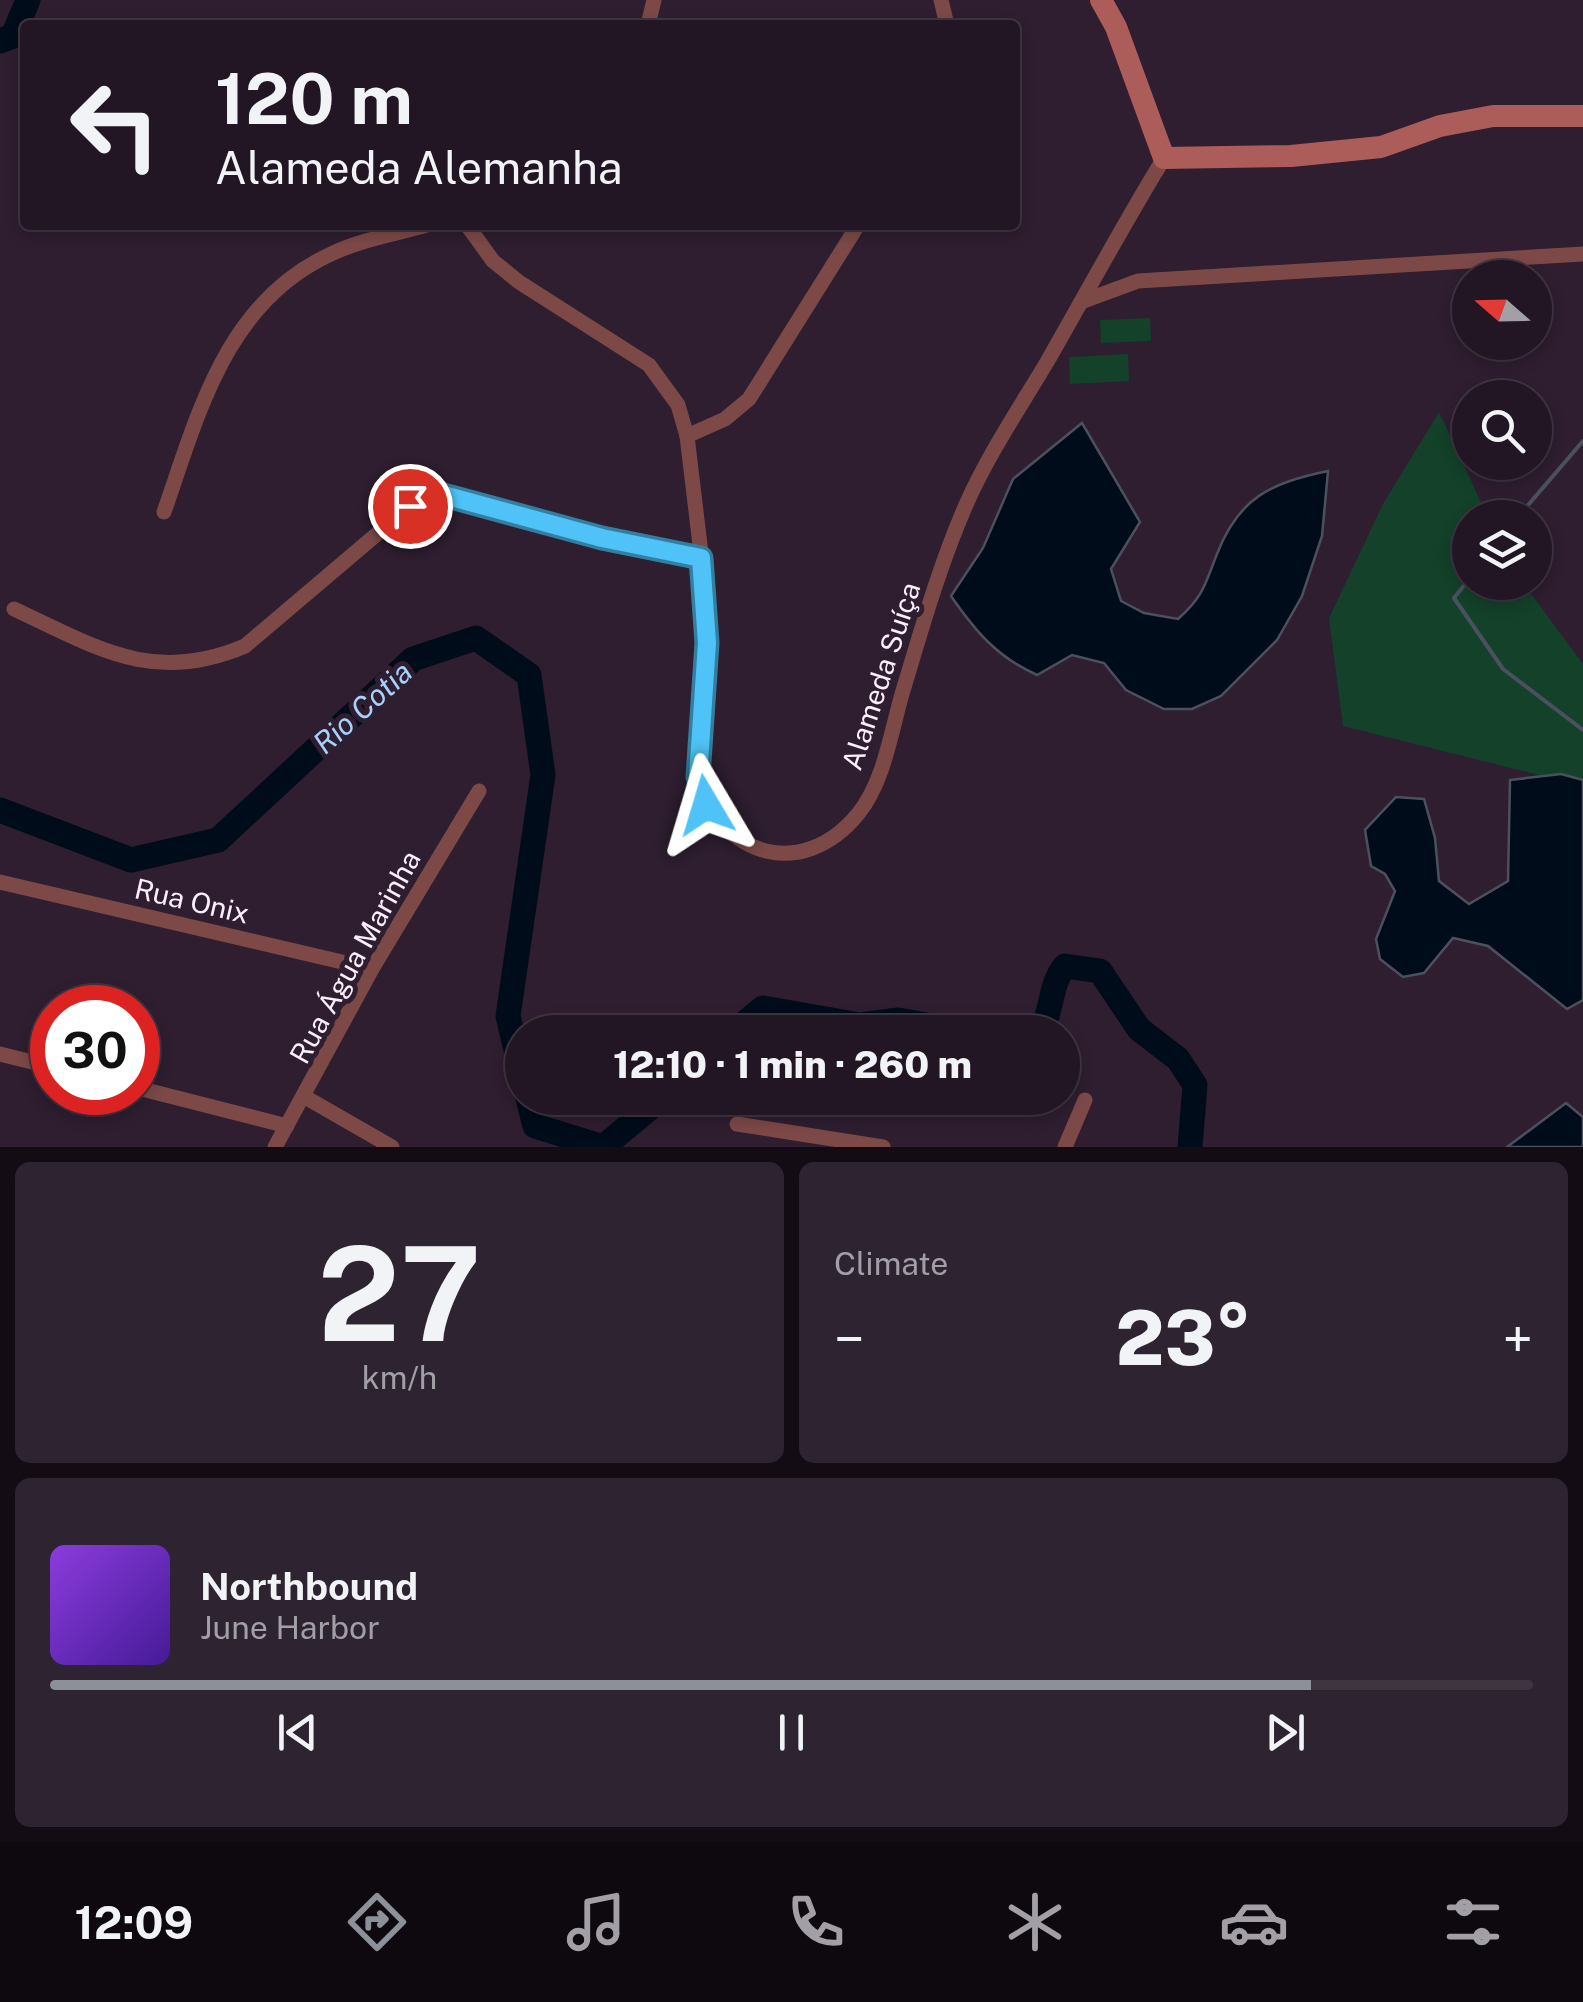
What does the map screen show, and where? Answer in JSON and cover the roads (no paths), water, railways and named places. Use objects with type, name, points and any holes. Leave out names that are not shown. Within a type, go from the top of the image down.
[{"type":"street","points":[[1101,0],[1116,27],[1164,158],[1309,154],[1380,146],[1440,126],[1493,116],[1583,116]]},
{"type":"street","name":"Alameda Suíça","points":[[471,230],[493,261],[519,282],[649,365],[678,405],[687,436],[707,643],[698,777],[706,805],[724,830],[750,847],[779,853],[810,849],[837,836],[861,811],[873,787],[927,610],[965,506],[1164,158]]},
{"type":"street","points":[[164,512],[225,350],[244,323],[292,278],[330,254],[410,230]]},
{"type":"street","points":[[687,436],[725,419],[748,399],[855,230]]},
{"type":"street","points":[[1082,302],[1138,281],[1583,254]]},
{"type":"street","points":[[14,609],[140,662],[180,665],[216,658],[245,646],[410,506],[440,494],[602,538],[701,558]]},
{"type":"street","name":"Rua Água Marinha","points":[[275,1147],[372,969],[479,791]]},
{"type":"street","name":"Rua Onix","points":[[0,882],[372,969]]},
{"type":"street","points":[[0,1054],[30,1062]]},
{"type":"street","points":[[160,1094],[287,1126]]},
{"type":"street","points":[[305,1097],[392,1147]]},
{"type":"street","points":[[1065,1147],[1085,1100]]},
{"type":"street","points":[[737,1124],[883,1147]]},
{"type":"water","points":[[1082,423],[1140,522],[1111,569],[1121,601],[1144,613],[1178,619],[1199,596],[1226,535],[1247,506],[1290,481],[1328,471],[1322,536],[1302,596],[1277,640],[1221,696],[1192,709],[1164,709],[1126,690],[1104,663],[1072,655],[1037,675],[988,642],[951,596],[983,548],[1013,479]]},
{"type":"water","points":[[1561,774],[1583,780],[1583,1000],[1567,1009],[1488,946],[1453,938],[1424,973],[1403,977],[1380,959],[1376,939],[1395,891],[1385,874],[1371,866],[1365,830],[1396,797],[1424,799],[1435,838],[1439,881],[1469,904],[1508,881],[1510,780]]},
{"type":"water","points":[[1566,1103],[1583,1117],[1583,1147],[1507,1147]]},
{"type":"waterway","name":"Rio Cotia","points":[[0,41],[13,36],[28,0]]},
{"type":"waterway","points":[[1532,500],[1583,441]]},
{"type":"waterway","points":[[1455,600],[1503,669],[1583,730]]},
{"type":"waterway","name":"Rio Cotia","points":[[0,810],[131,860],[218,840],[413,659],[476,638],[529,675],[543,775],[508,1015]]},
{"type":"waterway","name":"Rio Cotia","points":[[1048,1015],[1056,982],[1065,966],[1100,971],[1139,1029],[1178,1059],[1195,1085],[1190,1147]]},
{"type":"waterway","name":"Rio Cotia","points":[[755,1015],[763,1008],[803,1015]]},
{"type":"waterway","name":"Rio Cotia","points":[[532,1115],[535,1126],[603,1147],[642,1115]]}]
